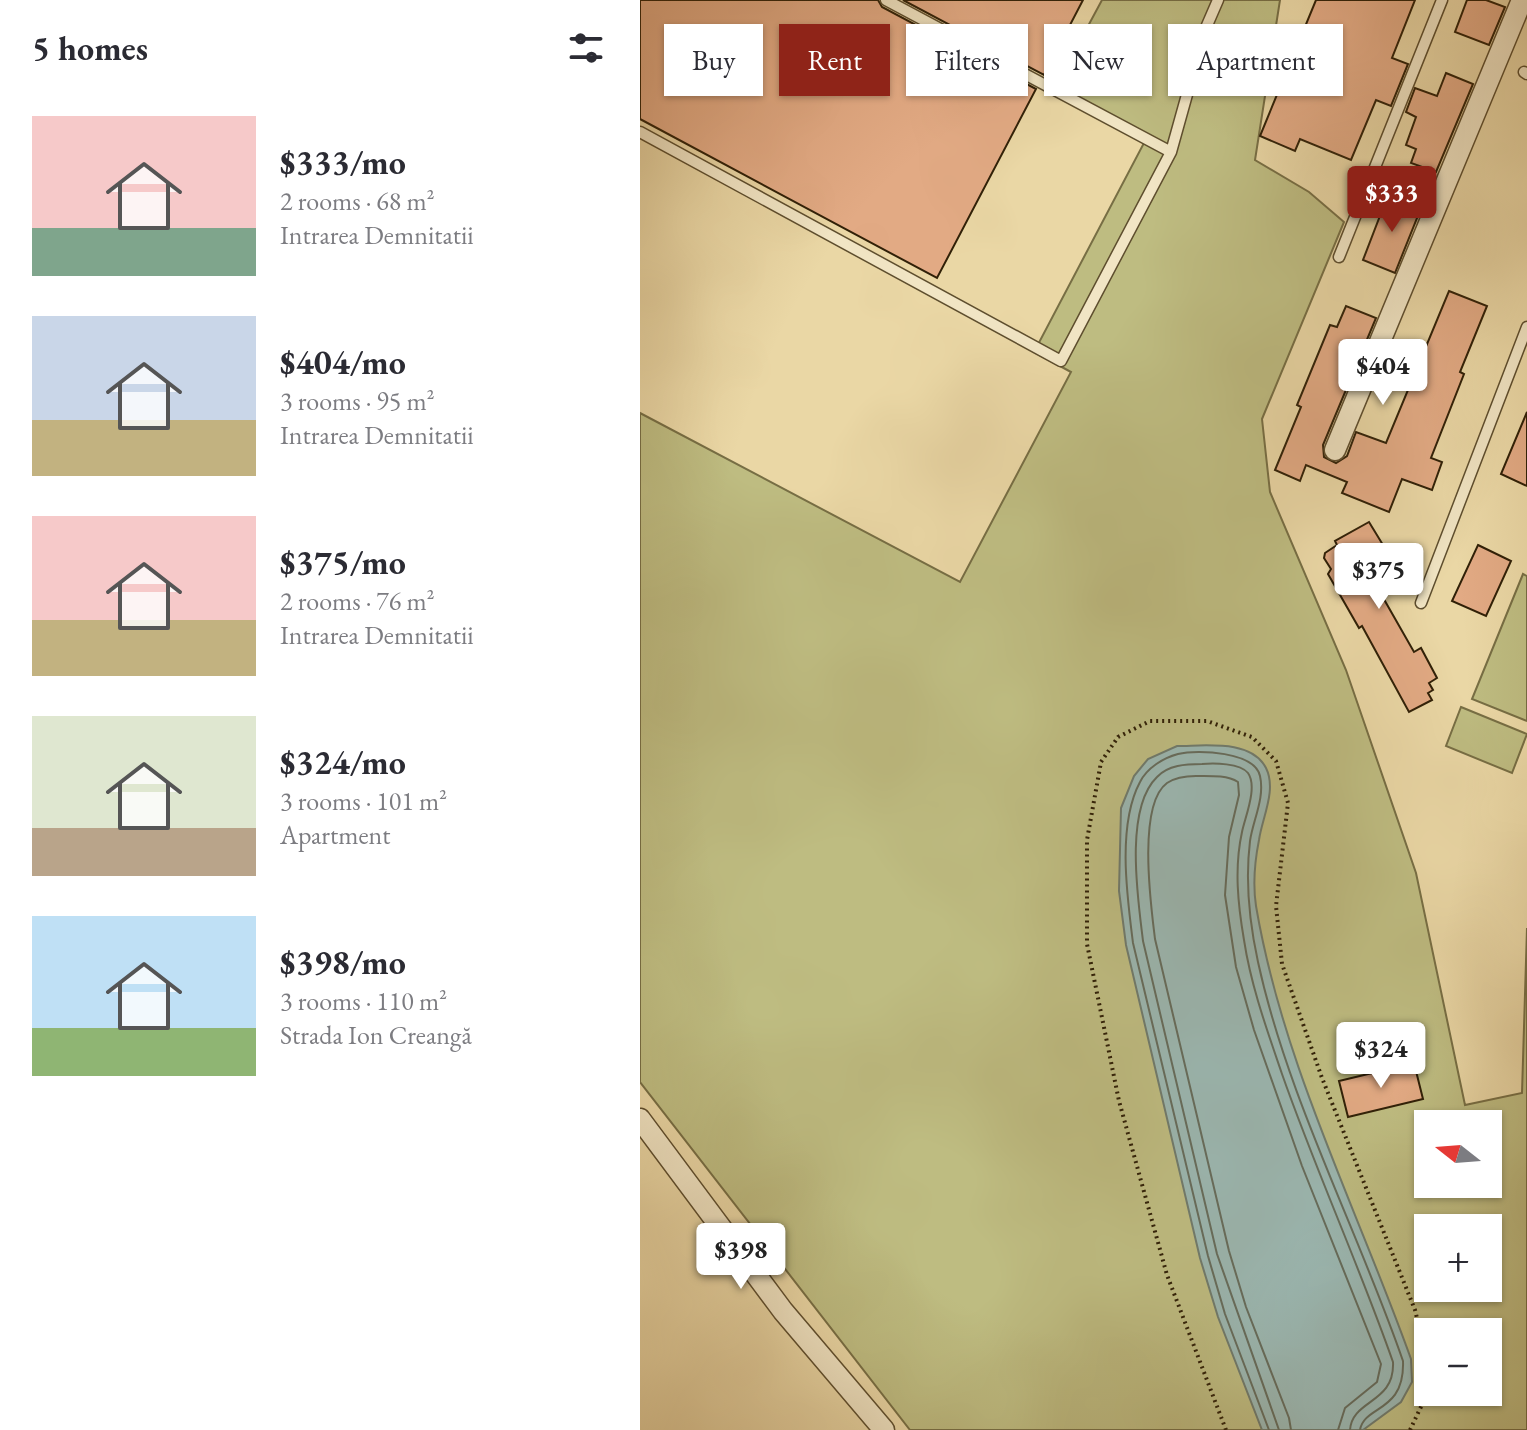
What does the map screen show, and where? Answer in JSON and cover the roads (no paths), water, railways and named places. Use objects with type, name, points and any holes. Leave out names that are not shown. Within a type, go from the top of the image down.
[{"type":"street","points":[[1335,450],[1522,0]]},
{"type":"street","points":[[640,1119],[783,1311],[884,1430]]},
{"type":"lane","points":[[886,0],[1171,152]]},
{"type":"lane","points":[[640,132],[1061,361],[1171,152],[1205,30],[1218,0]]},
{"type":"lane","points":[[1339,257],[1442,0]]},
{"type":"lane","points":[[1421,603],[1527,327]]},
{"type":"water","points":[[1177,746],[1239,748],[1259,759],[1269,777],[1255,882],[1256,906],[1268,965],[1284,1023],[1323,1136],[1411,1359],[1412,1382],[1401,1402],[1363,1430],[1262,1430],[1218,1317],[1200,1258],[1126,945],[1119,891],[1121,808],[1134,776],[1148,759]]}]
